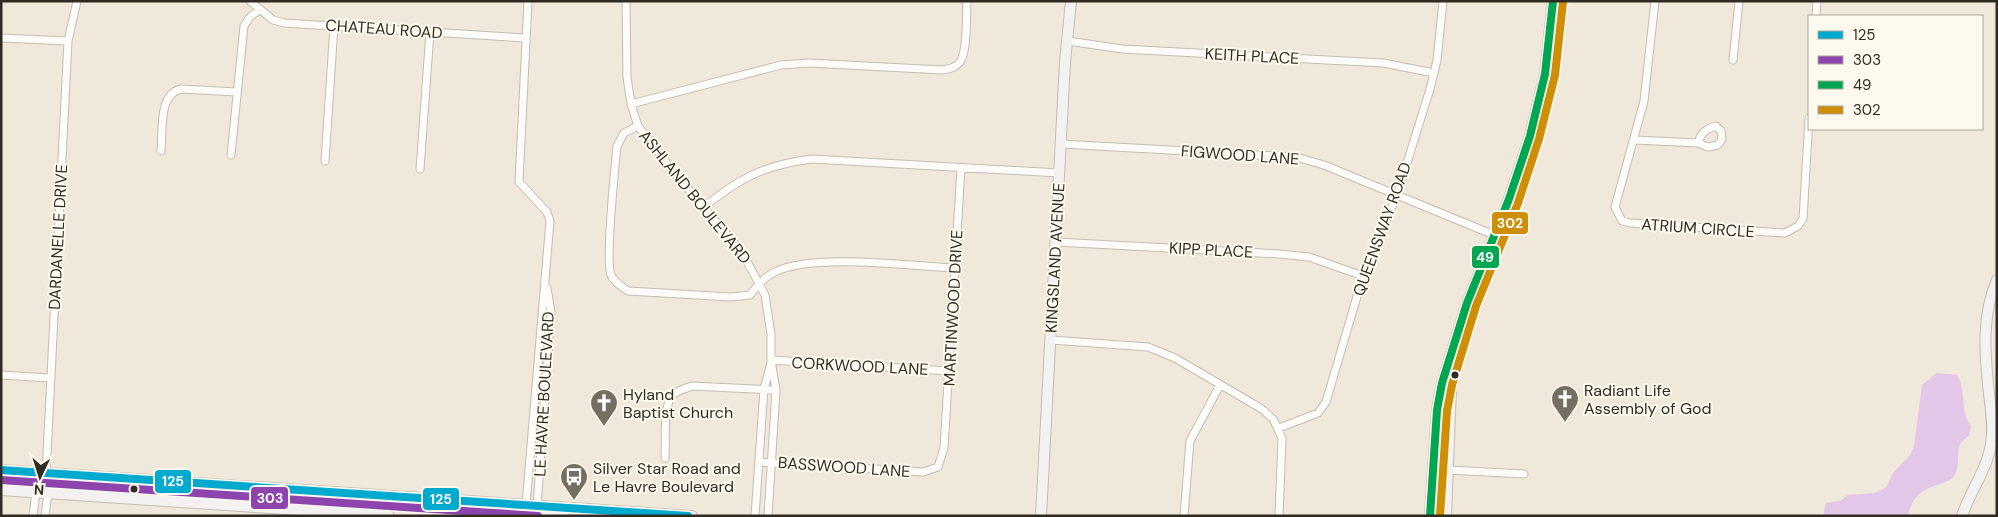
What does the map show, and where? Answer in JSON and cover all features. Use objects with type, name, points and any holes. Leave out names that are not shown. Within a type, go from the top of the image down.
[{"type":"main road","name":"KINGSLAND AVENUE","points":[[1041,516],[1061,144],[1071,1]]},
{"type":"main road","points":[[1430,516],[1437,410],[1442,383],[1467,302],[1519,171],[1538,106],[1548,52],[1553,1]]},
{"type":"main road","points":[[1962,516],[1986,464],[1991,445],[1992,421],[1984,346],[1987,312],[1997,280]]},
{"type":"main road","points":[[1446,516],[1452,355]]},
{"type":"main road","points":[[1,470],[526,505],[539,511],[564,516]]},
{"type":"main road","points":[[126,498],[194,495],[260,499],[271,489]]},
{"type":"main road","points":[[1,490],[126,498],[272,512],[389,516]]},
{"type":"main road","points":[[272,512],[276,502],[283,498],[350,502],[430,499]]},
{"type":"main road","points":[[442,516],[462,513],[522,516],[539,511],[692,516]]},
{"type":"street","name":"DARDANELLE DRIVE","points":[[45,516],[48,493],[46,474],[50,378],[68,42],[77,1]]},
{"type":"street","name":"CHATEAU ROAD","points":[[250,1],[273,20],[284,23],[526,38]]},
{"type":"street","name":"LE HAVRE BOULEVARD","points":[[526,505],[550,222],[547,212],[519,182],[528,1]]},
{"type":"street","name":"ASHLAND BOULEVARD","points":[[626,1],[625,51],[631,104],[638,126],[742,252],[760,282],[769,314],[771,360],[776,390],[768,516]]},
{"type":"street","points":[[631,104],[781,65],[809,63],[942,70],[953,68],[961,61],[964,52],[967,1]]},
{"type":"street","name":"QUEENSWAY ROAD","points":[[1279,428],[1314,415],[1324,407],[1363,276],[1397,195],[1434,74],[1443,1]]},
{"type":"street","name":"ATRIUM CIRCLE","points":[[1655,1],[1644,100],[1635,140],[1615,207],[1622,221],[1630,224],[1785,233],[1798,226],[1803,219],[1808,130]]},
{"type":"street","points":[[1733,60],[1739,1]]},
{"type":"street","points":[[1816,15],[1817,1]]},
{"type":"street","points":[[231,156],[244,26],[250,17],[259,10]]},
{"type":"street","points":[[326,161],[334,26]]},
{"type":"street","points":[[420,169],[430,32]]},
{"type":"street","points":[[1,38],[68,42]]},
{"type":"street","name":"KEITH PLACE","points":[[1068,42],[1122,49],[1383,63],[1434,74]]},
{"type":"street","points":[[161,150],[166,99],[172,91],[181,88],[237,92]]},
{"type":"street","points":[[638,126],[624,134],[617,146],[610,252],[610,273],[614,281],[628,290],[731,297],[750,295],[760,282],[776,272],[805,264],[831,262],[954,268]]},
{"type":"street","points":[[1635,140],[1698,144]]},
{"type":"street","name":"FIGWOOD LANE","points":[[1061,144],[1296,157],[1324,165],[1494,234]]},
{"type":"street","points":[[704,207],[726,189],[761,169],[786,162],[812,159],[1060,173]]},
{"type":"street","name":"MARTINWOOD DRIVE","points":[[944,448],[961,168]]},
{"type":"street","name":"KIPP PLACE","points":[[1056,242],[1279,254],[1309,258],[1363,276]]},
{"type":"street","name":"LE HAVRE BOULEVARD","points":[[539,511],[551,312],[546,283]]},
{"type":"street","points":[[1050,340],[1148,347],[1175,358],[1262,409],[1279,428],[1283,448],[1279,516]]},
{"type":"street","name":"ASHLAND BOULEVARD","points":[[755,516],[764,389],[771,360]]},
{"type":"street","name":"CORKWOOD LANE","points":[[771,360],[949,371]]},
{"type":"street","points":[[1,375],[50,378]]},
{"type":"street","points":[[1184,516],[1190,441],[1196,425],[1220,385]]},
{"type":"street","points":[[665,458],[667,409],[671,397],[679,390],[692,386],[776,390]]},
{"type":"street","name":"BASSWOOD LANE","points":[[759,462],[923,472],[938,467],[944,448]]},
{"type":"street","points":[[1448,470],[1524,474]]},
{"type":"street","name":"DARDANELLE DRIVE","points":[[33,516],[36,492],[46,474]]},
{"type":"shaded area","points":[[1937,373],[1957,375],[1962,387],[1965,414],[1971,426],[1969,436],[1960,444],[1955,474],[1951,479],[1931,487],[1917,496],[1908,516],[1823,516],[1826,503],[1840,501],[1848,495],[1874,493],[1887,486],[1893,473],[1910,455],[1914,446],[1922,385]]},
{"type":"transit line","name":"49","points":[[1430,516],[1437,410],[1442,383],[1467,303],[1509,199],[1530,136],[1545,74],[1553,1]]},
{"type":"transit line","name":"302","points":[[1440,516],[1447,411],[1452,385],[1476,306],[1518,203],[1539,139],[1555,75],[1563,2]]},
{"type":"transit line","name":"125","points":[[1,470],[688,516]]},
{"type":"transit line","name":"303","points":[[1,480],[538,516]]},
{"type":"place","name":"Radiant Life Assembly of God","points":[[1565,423]]},
{"type":"place","name":"Hyland Baptist Church","points":[[604,427]]},
{"type":"place","name":"Silver Star Road and Le Havre Boulevard","points":[[574,501]]}]
